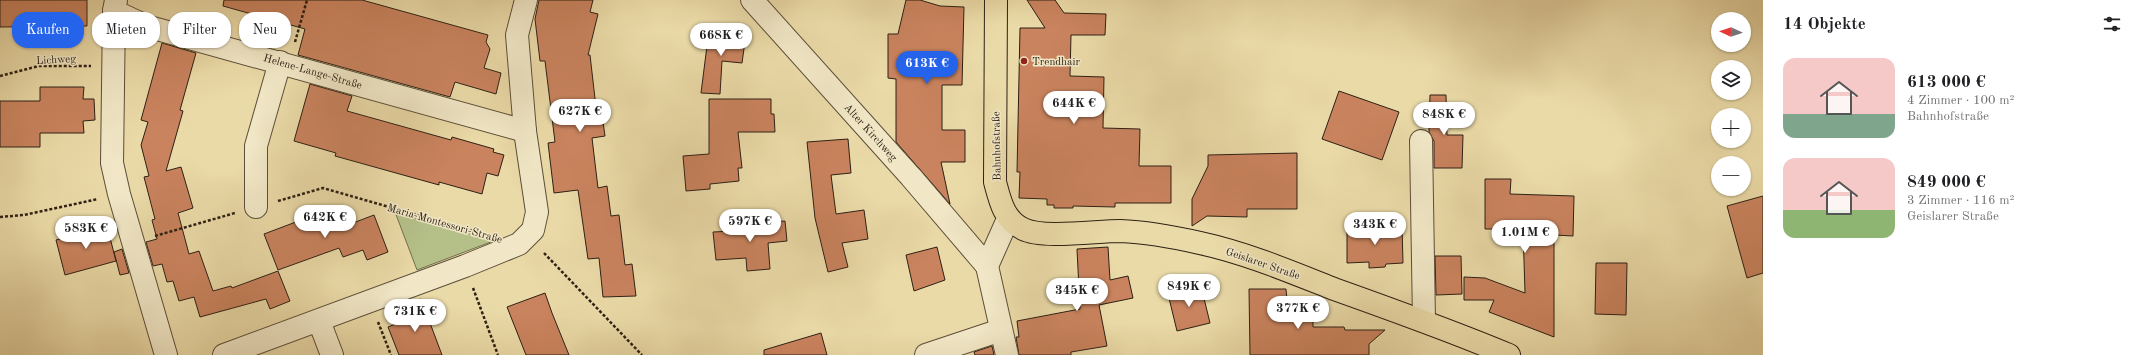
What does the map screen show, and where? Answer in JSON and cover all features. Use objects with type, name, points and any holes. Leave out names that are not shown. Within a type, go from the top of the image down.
[{"type":"main road","name":"Bahnhofstraße","points":[[996,0],[995,182],[1001,205],[1008,218]]},
{"type":"main road","name":"Geislarer Straße","points":[[1008,218],[1024,230],[1046,233],[1121,232],[1156,234],[1201,243],[1287,271],[1424,321],[1510,355]]},
{"type":"street","points":[[526,0],[517,35],[525,131],[537,212],[526,237]]},
{"type":"street","name":"Alter Kirchweg","points":[[752,0],[906,171],[987,266]]},
{"type":"street","name":"Helene-Lange-Straße","points":[[115,6],[146,26],[525,131]]},
{"type":"street","points":[[115,6],[112,164],[119,194],[166,355]]},
{"type":"street","points":[[256,207],[256,146],[284,63]]},
{"type":"street","points":[[1421,141],[1424,321]]},
{"type":"street","points":[[1008,218],[987,266],[1008,355]]},
{"type":"street","name":"Maria-Montessori-Straße","points":[[224,355],[465,266],[526,237]]},
{"type":"street","points":[[319,321],[332,355]]},
{"type":"street","points":[[926,355],[1001,330]]},
{"type":"path","points":[[284,63],[307,0]]},
{"type":"path","name":"Lichweg","points":[[0,76],[39,66],[114,65]]},
{"type":"path","name":"Maria-Montessori-Straße","points":[[133,242],[323,188],[526,237]]},
{"type":"path","points":[[0,217],[24,215],[119,194]]},
{"type":"path","points":[[526,237],[537,246],[642,355]]},
{"type":"path","points":[[465,266],[498,355]]},
{"type":"path","points":[[371,301],[391,355]]},
{"type":"green space","points":[[395,212],[495,240],[496,240],[417,270]]},
{"type":"building","points":[[0,0],[87,0],[87,26],[84,26],[84,12],[12,12],[12,27],[0,27]]},
{"type":"building","points":[[224,0],[362,0],[488,35],[486,42],[490,49],[484,68],[501,73],[496,94],[455,82],[450,97],[298,55],[305,29],[291,25],[291,12],[244,12],[223,6]]},
{"type":"building","points":[[539,0],[593,0],[590,12],[598,14],[588,55],[590,55],[597,116],[602,115],[605,136],[592,138],[598,188],[607,186],[611,216],[619,215],[625,265],[632,264],[636,296],[603,297],[599,258],[588,259],[578,190],[554,193],[548,143],[555,142],[545,61],[540,61],[535,19]]},
{"type":"building","points":[[906,0],[920,0],[940,6],[964,7],[962,85],[942,85],[942,130],[965,130],[965,162],[941,162],[950,204],[896,142],[896,79],[888,78],[888,34],[898,34]]},
{"type":"building","points":[[1027,0],[1055,0],[1064,13],[1106,14],[1105,35],[1071,35],[1070,76],[1104,77],[1103,128],[1140,129],[1139,166],[1171,166],[1171,203],[1115,203],[1115,207],[1073,206],[1073,208],[1054,208],[1054,205],[1047,205],[1047,199],[1019,198],[1020,172],[1017,172],[1020,28],[1045,28]]},
{"type":"building","points":[[709,30],[746,34],[742,63],[722,61],[720,94],[701,93]]},
{"type":"building","points":[[162,43],[168,45],[168,48],[179,48],[196,53],[180,110],[183,111],[166,171],[181,167],[193,208],[178,213],[189,254],[199,251],[213,291],[231,286],[232,288],[278,271],[290,301],[270,309],[266,299],[200,317],[194,297],[179,301],[173,281],[167,282],[162,264],[153,266],[146,242],[157,239],[152,220],[155,219],[144,177],[149,176],[141,145],[148,122],[141,120]]},
{"type":"building","points":[[310,84],[352,96],[347,111],[451,140],[452,137],[494,149],[493,152],[504,155],[498,176],[487,173],[482,194],[439,182],[439,185],[335,156],[336,153],[294,141]]},
{"type":"building","points":[[40,87],[84,87],[83,99],[94,99],[95,120],[83,121],[84,133],[40,133],[40,147],[0,147],[0,101],[40,101]]},
{"type":"building","points":[[1339,91],[1399,112],[1382,160],[1322,139]]},
{"type":"building","points":[[1430,95],[1446,95],[1447,135],[1463,135],[1462,168],[1434,168],[1434,141],[1429,132]]},
{"type":"building","points":[[709,99],[771,99],[771,114],[774,114],[775,132],[738,132],[742,168],[738,168],[739,181],[710,184],[710,189],[686,191],[683,156],[709,154]]},
{"type":"building","points":[[848,139],[851,173],[831,175],[836,214],[864,210],[868,239],[842,243],[848,267],[828,272],[815,218],[807,142]]},
{"type":"building","points":[[1297,153],[1297,209],[1247,209],[1247,217],[1207,216],[1192,226],[1192,199],[1208,166],[1208,155]]},
{"type":"building","points":[[1485,179],[1511,179],[1510,194],[1574,196],[1573,236],[1554,235],[1554,337],[1489,312],[1494,300],[1464,300],[1464,277],[1485,278],[1525,293],[1523,229],[1485,229]]},
{"type":"building","points":[[1763,196],[1763,273],[1747,278],[1727,206]]},
{"type":"building","points":[[325,211],[329,221],[350,213],[353,223],[374,215],[388,252],[367,260],[363,250],[343,257],[339,248],[278,270],[264,234]]},
{"type":"building","points":[[785,221],[787,241],[768,243],[770,269],[747,271],[746,258],[716,260],[713,232],[733,231],[732,225]]},
{"type":"building","points":[[107,226],[116,261],[65,275],[56,240]]},
{"type":"building","points":[[1402,226],[1403,263],[1386,264],[1385,267],[1369,268],[1369,262],[1347,263],[1347,227]]},
{"type":"building","points":[[937,247],[945,280],[914,291],[906,255]]},
{"type":"building","points":[[1108,247],[1110,280],[1128,276],[1133,298],[1099,305],[1107,346],[1071,352],[1071,355],[1019,355],[1016,337],[1019,337],[1017,321],[1080,309],[1077,249]]},
{"type":"building","points":[[122,249],[129,273],[120,275],[114,252]]},
{"type":"building","points":[[1435,256],[1461,256],[1462,294],[1436,295]]},
{"type":"building","points":[[1596,263],[1627,263],[1626,315],[1595,314]]},
{"type":"building","points":[[1201,286],[1210,323],[1177,331],[1168,294]]},
{"type":"building","points":[[1249,289],[1286,289],[1287,300],[1313,310],[1313,327],[1344,327],[1345,330],[1385,330],[1369,344],[1369,355],[1250,355]]},
{"type":"building","points":[[545,293],[569,355],[526,355],[507,307]]},
{"type":"building","points":[[421,299],[442,355],[399,355],[388,327],[408,319],[403,306]]},
{"type":"building","points":[[821,333],[827,355],[764,355],[764,350]]},
{"type":"building","points":[[992,346],[994,355],[975,355],[974,352]]},
{"type":"place","name":"Trendhair","points":[[1024,61]]}]
